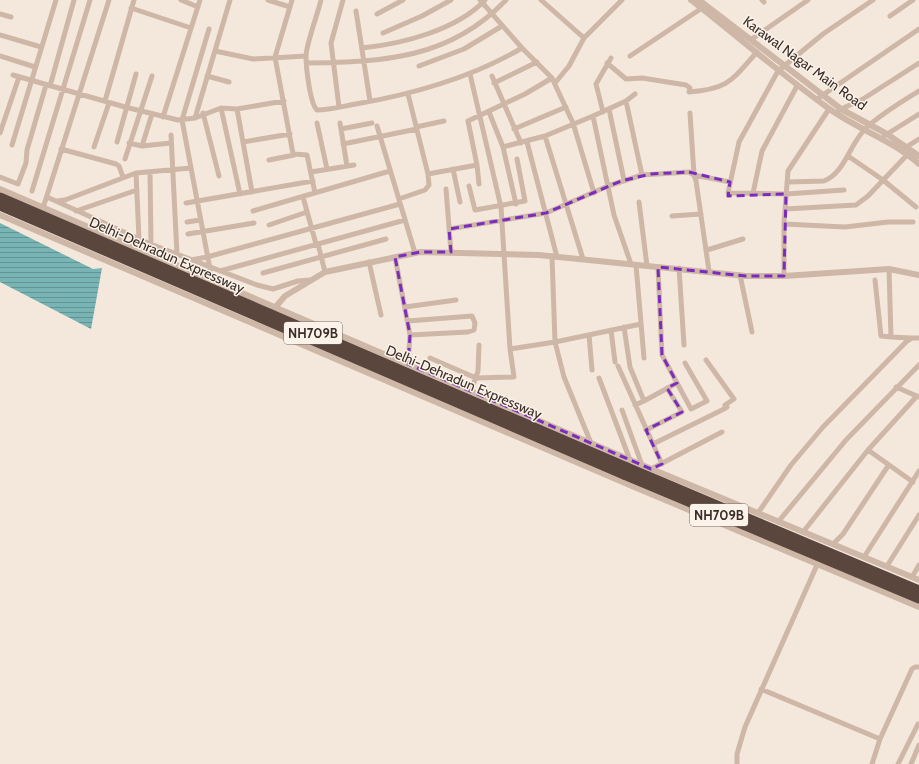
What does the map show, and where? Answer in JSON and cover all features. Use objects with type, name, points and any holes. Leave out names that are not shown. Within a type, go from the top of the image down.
[{"type":"highway","name":"Delhi-Dehradun Expressway","points":[[0,197],[627,467],[817,559],[919,590]]},
{"type":"highway","name":"Delhi-Dehradun Expressway","points":[[0,206],[627,467],[786,548],[919,599]]},
{"type":"street","points":[[12,145],[56,0]]},
{"type":"street","points":[[0,177],[18,184],[26,163],[27,150],[74,0]]},
{"type":"street","points":[[32,191],[64,90],[90,0]]},
{"type":"street","points":[[45,202],[109,0]]},
{"type":"street","points":[[94,147],[134,0]]},
{"type":"street","points":[[181,0],[198,7]]},
{"type":"street","points":[[163,117],[200,0]]},
{"type":"street","points":[[194,118],[230,0]]},
{"type":"street","points":[[268,0],[290,7]]},
{"type":"street","points":[[292,0],[275,57],[294,155]]},
{"type":"street","points":[[321,0],[306,56],[310,89],[315,109],[339,107],[408,94],[470,74],[501,60],[522,48]]},
{"type":"street","points":[[339,107],[332,63],[331,43],[343,0]]},
{"type":"street","points":[[377,14],[403,0]]},
{"type":"street","points":[[383,33],[422,16],[451,0]]},
{"type":"street","points":[[307,63],[364,62],[399,58],[441,45],[471,30],[492,14],[506,0]]},
{"type":"street","points":[[541,0],[584,38]]},
{"type":"street","points":[[479,184],[478,165],[467,123],[469,119],[489,112],[554,80],[569,66],[584,38],[622,0]]},
{"type":"street","name":"Karawal Nagar Main Road","points":[[691,0],[757,52],[797,86],[832,111],[868,127]]},
{"type":"street","name":"Karawal Nagar Main Road","points":[[699,0],[752,39],[841,109],[868,127],[919,156]]},
{"type":"street","points":[[752,39],[808,0]]},
{"type":"street","points":[[844,190],[786,194],[753,193],[736,195],[728,193],[740,139],[778,71],[823,34],[872,0]]},
{"type":"street","points":[[890,16],[913,0]]},
{"type":"street","points":[[362,48],[388,44],[448,26],[465,16],[483,1],[502,26],[554,80],[573,123],[594,193]]},
{"type":"street","points":[[131,8],[191,28]]},
{"type":"street","points":[[630,56],[702,8]]},
{"type":"street","points":[[356,11],[370,101]]},
{"type":"street","points":[[0,14],[11,17]]},
{"type":"street","points":[[419,66],[464,49],[502,26]]},
{"type":"street","points":[[209,29],[182,120],[210,273]]},
{"type":"street","points":[[817,99],[919,29]]},
{"type":"street","points":[[0,35],[41,47]]},
{"type":"street","points":[[214,51],[253,59],[306,56]]},
{"type":"street","points":[[607,63],[626,79],[642,78],[686,84],[690,88],[690,92],[711,90],[731,81],[757,52]]},
{"type":"street","points":[[0,56],[36,67]]},
{"type":"street","points":[[611,58],[596,84],[606,110],[624,180]]},
{"type":"street","points":[[494,83],[537,62]]},
{"type":"street","points":[[784,276],[784,224],[787,182],[790,166],[832,111],[841,109],[863,99],[919,63]]},
{"type":"street","points":[[117,142],[125,107],[136,74]]},
{"type":"street","points":[[430,358],[475,381],[514,377],[510,349],[501,206],[470,74]]},
{"type":"street","points":[[13,75],[140,111],[182,120],[194,118],[203,113],[221,108],[237,109],[284,102]]},
{"type":"street","points":[[125,159],[152,76]]},
{"type":"street","points":[[207,76],[229,82]]},
{"type":"street","points":[[492,76],[520,143]]},
{"type":"street","points":[[0,132],[2,121],[19,77]]},
{"type":"street","points":[[753,193],[762,151],[797,86]]},
{"type":"street","points":[[787,182],[824,181],[829,179],[835,174],[868,127],[919,91]]},
{"type":"street","points":[[190,260],[207,257],[311,228],[399,201],[428,188],[428,174],[408,94]]},
{"type":"street","points":[[503,147],[527,142],[545,136],[626,101],[635,94]]},
{"type":"street","points":[[626,101],[642,175]]},
{"type":"street","points":[[514,129],[566,106]]},
{"type":"street","points":[[221,108],[240,194]]},
{"type":"street","points":[[237,109],[252,192]]},
{"type":"street","points":[[489,112],[503,147],[516,204]]},
{"type":"street","points":[[203,113],[219,176]]},
{"type":"street","points":[[690,113],[694,175],[710,271]]},
{"type":"street","points":[[142,146],[152,114]]},
{"type":"street","points":[[884,136],[919,114]]},
{"type":"street","points":[[593,116],[614,215],[634,264],[642,324],[644,358]]},
{"type":"street","points":[[343,144],[380,138],[444,121]]},
{"type":"street","points":[[317,123],[326,169]]},
{"type":"street","points":[[347,166],[340,126],[375,124],[414,253]]},
{"type":"street","points":[[243,142],[290,134]]},
{"type":"street","points":[[171,135],[174,169],[177,254]]},
{"type":"street","points":[[545,136],[565,205],[583,259]]},
{"type":"street","points":[[904,148],[919,139]]},
{"type":"street","points":[[527,142],[546,213],[554,256],[555,342],[561,369],[591,443]]},
{"type":"street","points":[[129,143],[142,146],[171,143]]},
{"type":"street","name":"Karawal Nagar Main Road","points":[[904,148],[919,164]]},
{"type":"street","points":[[61,149],[116,164],[119,166],[123,177]]},
{"type":"street","points":[[269,160],[306,154],[315,193]]},
{"type":"street","points":[[785,209],[856,205],[868,196],[908,154]]},
{"type":"street","points":[[848,156],[883,180],[916,207]]},
{"type":"street","points":[[470,186],[474,210],[516,204],[526,200],[517,159]]},
{"type":"street","points":[[311,172],[354,165]]},
{"type":"street","points":[[428,174],[478,165]]},
{"type":"street","points":[[45,202],[65,200],[136,173],[191,168]]},
{"type":"street","points":[[453,169],[460,202]]},
{"type":"street","points":[[253,211],[390,171]]},
{"type":"street","points":[[150,172],[151,244]]},
{"type":"street","points":[[449,229],[546,213],[608,186],[642,175],[689,172],[694,175],[730,182]]},
{"type":"street","points":[[136,173],[139,239]]},
{"type":"street","points":[[186,203],[313,181]]},
{"type":"street","points":[[0,189],[45,202],[210,273],[276,305],[591,443],[627,467],[642,465],[919,580]]},
{"type":"street","points":[[446,189],[451,252]]},
{"type":"street","points":[[76,210],[137,190]]},
{"type":"street","points":[[303,197],[311,228],[322,256],[325,272]]},
{"type":"street","points":[[57,201],[139,239],[190,260],[210,273],[405,220]]},
{"type":"street","points":[[639,202],[647,266]]},
{"type":"street","points":[[269,225],[307,212]]},
{"type":"street","points":[[672,216],[701,214]]},
{"type":"street","points":[[0,215],[262,329],[786,548]]},
{"type":"street","points":[[187,222],[200,220]]},
{"type":"street","points":[[784,224],[845,227],[888,222],[913,222]]},
{"type":"street","points":[[188,234],[254,223]]},
{"type":"street","points":[[707,250],[743,238]]},
{"type":"street","points":[[263,273],[386,239]]},
{"type":"street","points":[[262,329],[276,305],[285,296],[325,272],[414,253],[451,252],[554,256],[740,275],[784,276],[889,269],[919,275]]},
{"type":"street","points":[[395,257],[410,335],[410,355],[408,363]]},
{"type":"street","points":[[369,262],[381,315]]},
{"type":"street","points":[[658,267],[662,355],[691,409],[707,401],[685,363]]},
{"type":"street","points":[[679,268],[684,345]]},
{"type":"street","points":[[889,269],[891,337]]},
{"type":"street","points":[[219,271],[273,289],[298,281],[310,280]]},
{"type":"street","points":[[740,275],[752,332]]},
{"type":"street","points":[[874,280],[880,335],[882,337],[919,338]]},
{"type":"street","points":[[405,307],[456,300]]},
{"type":"street","points":[[408,321],[472,316],[475,323],[474,330],[468,332],[410,335]]},
{"type":"street","points":[[510,349],[555,342],[642,324]]},
{"type":"street","points":[[624,328],[628,360],[644,401]]},
{"type":"street","points":[[611,330],[616,364],[662,464]]},
{"type":"street","points":[[589,335],[592,370]]},
{"type":"street","points":[[758,513],[783,474],[823,427],[912,338]]},
{"type":"street","points":[[471,391],[475,381],[479,345]]},
{"type":"street","points":[[652,444],[722,410],[734,399],[706,360]]},
{"type":"street","points":[[778,522],[846,440],[919,365]]},
{"type":"street","points":[[599,378],[627,467]]},
{"type":"street","points":[[635,405],[677,383]]},
{"type":"street","points":[[803,532],[868,450],[918,396],[896,387]]},
{"type":"street","points":[[646,430],[682,412],[668,388]]},
{"type":"street","points":[[622,410],[642,465]]},
{"type":"street","points":[[651,469],[722,432]]},
{"type":"street","points":[[868,450],[888,466],[913,482]]},
{"type":"street","points":[[833,544],[843,534],[888,466]]},
{"type":"street","points":[[864,557],[919,471]]},
{"type":"street","points":[[887,566],[919,515]]},
{"type":"street","points":[[738,764],[739,744],[761,689],[799,605],[817,559],[919,607]]},
{"type":"street","points":[[912,577],[919,565]]},
{"type":"street","points":[[872,764],[880,739],[912,669],[919,667]]},
{"type":"street","points":[[761,689],[880,739]]},
{"type":"street","points":[[898,764],[918,724]]},
{"type":"street","points":[[911,764],[919,745]]},
{"type":"highlighted area","points":[[689,172],[730,182],[728,196],[786,194],[784,276],[746,276],[658,267],[662,355],[677,383],[667,388],[682,412],[646,430],[662,464],[651,469],[408,364],[410,335],[395,257],[420,252],[451,252],[449,229],[546,213],[621,181],[651,174]]},
{"type":"water","points":[[0,223],[93,269],[102,268],[91,329],[0,282]]}]
